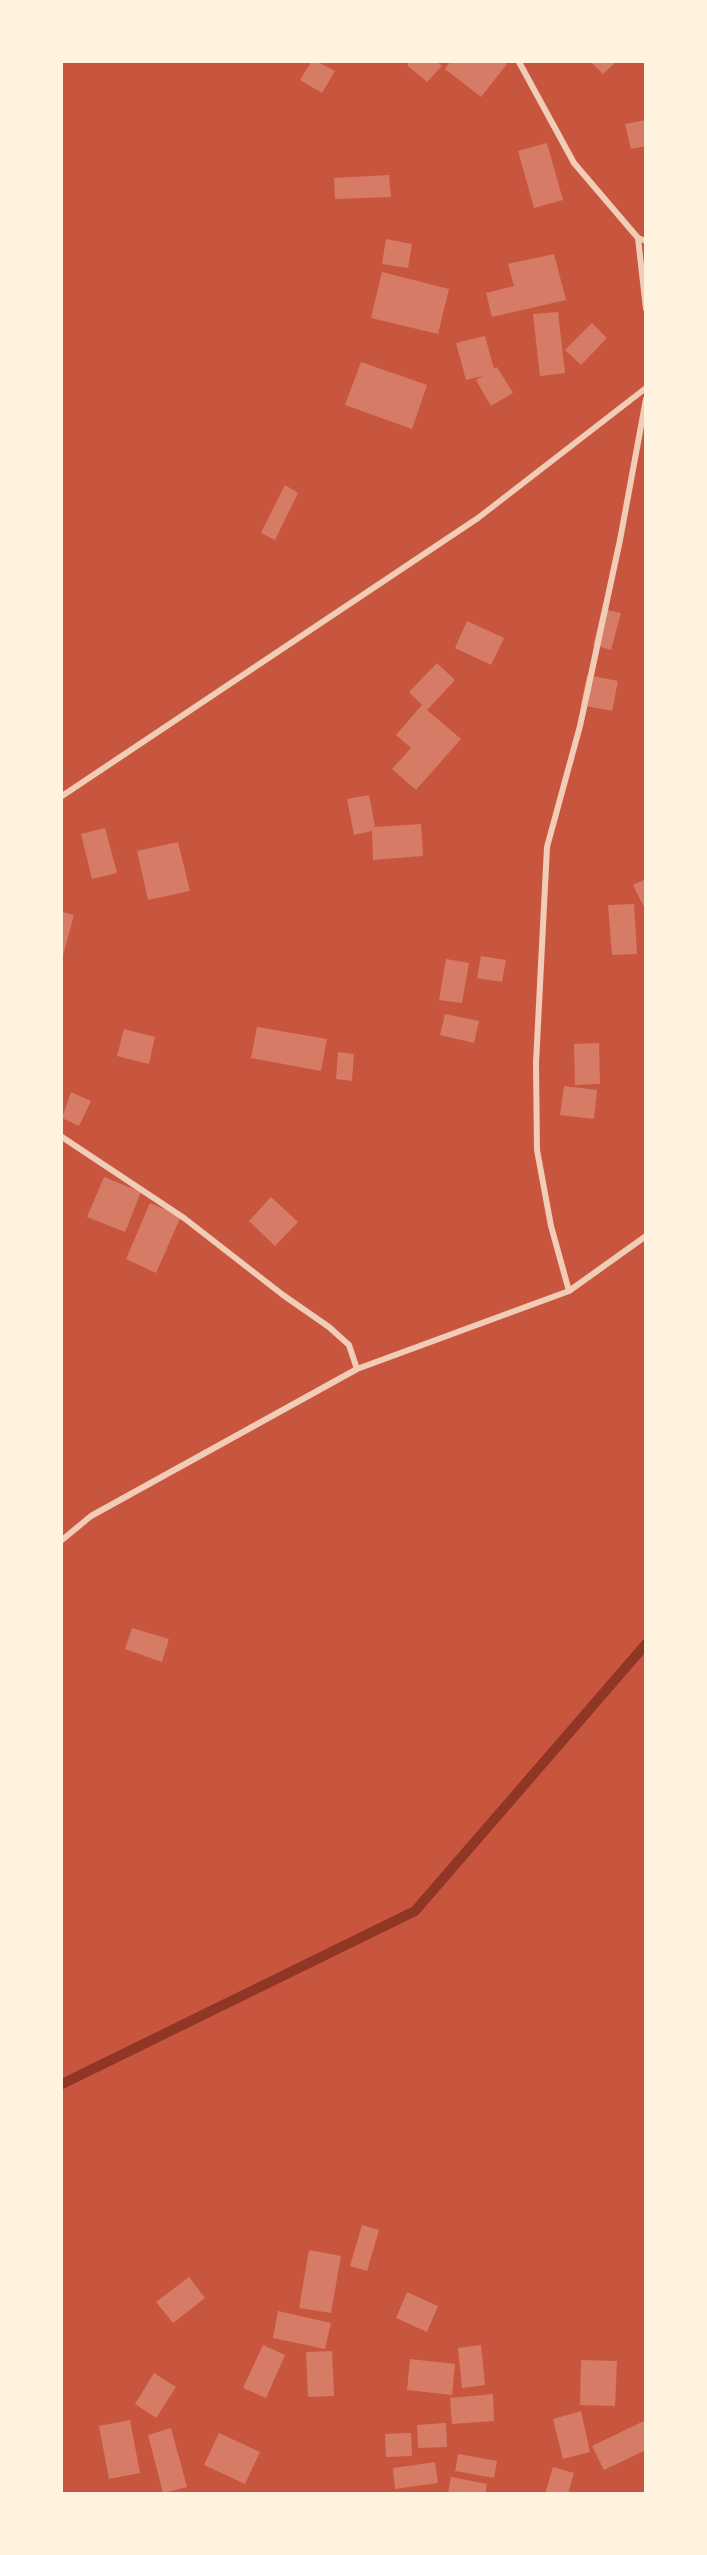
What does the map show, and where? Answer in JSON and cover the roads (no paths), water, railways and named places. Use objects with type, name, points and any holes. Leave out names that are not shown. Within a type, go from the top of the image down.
[{"type":"street","points":[[519,62],[574,163],[638,238],[645,241]]},
{"type":"street","points":[[638,238],[645,309]]},
{"type":"street","points":[[62,796],[478,518],[645,388]]},
{"type":"street","points":[[569,1291],[551,1226],[537,1150],[536,1063],[547,847],[580,726],[620,540],[645,399]]},
{"type":"street","points":[[62,1137],[184,1218],[283,1296],[329,1327],[349,1345],[357,1369]]},
{"type":"street","points":[[62,1540],[91,1516],[357,1369],[569,1291],[645,1236]]},
{"type":"waterway","points":[[62,2084],[415,1911],[646,1644]]}]
